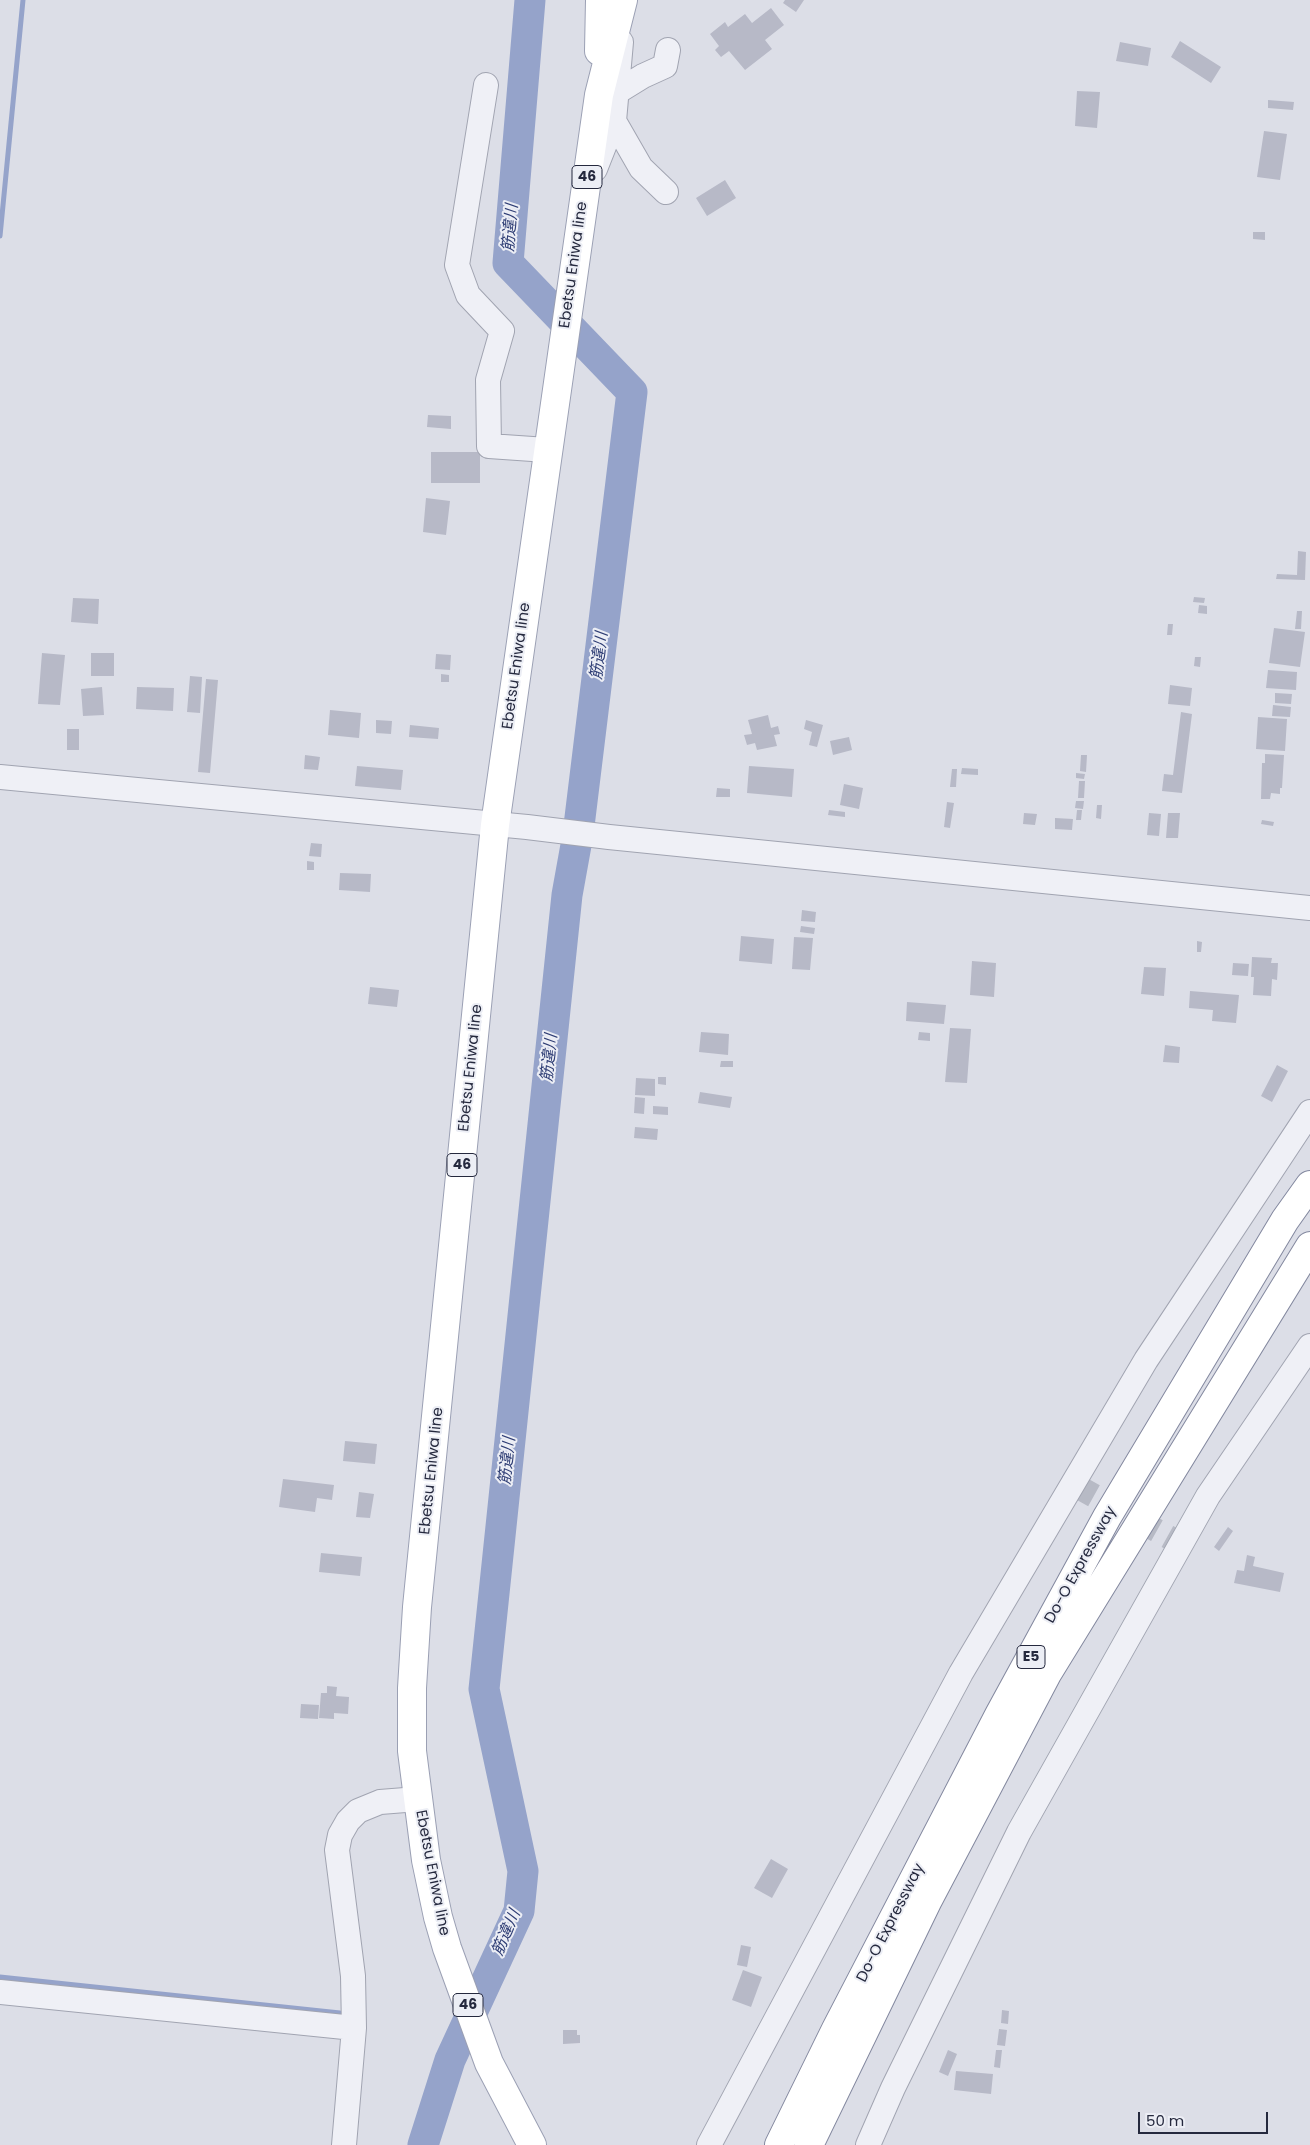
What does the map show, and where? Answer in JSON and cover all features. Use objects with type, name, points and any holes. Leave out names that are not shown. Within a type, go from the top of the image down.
[{"type":"main road","name":"Ebetsu Eniwa line","points":[[600,0],[608,93]]},
{"type":"main road","name":"Ebetsu Eniwa line","points":[[532,2145],[489,2062],[447,1948],[438,1917],[426,1860],[412,1751],[412,1688],[417,1607],[495,825],[584,198],[608,93],[623,0]]},
{"type":"main road","name":"Do-O Expressway","points":[[779,2145],[836,2029],[999,1715],[1107,1517],[1285,1220],[1310,1185]]},
{"type":"main road","name":"Do-O Expressway","points":[[809,2145],[928,1900],[1046,1674],[1310,1246]]},
{"type":"street","points":[[666,192],[642,168],[614,121],[608,93],[665,66],[668,50]]},
{"type":"street","points":[[486,85],[456,265],[468,295],[502,331],[488,380],[488,446],[547,450]]},
{"type":"street","points":[[584,198],[614,121]]},
{"type":"street","points":[[0,777],[527,827],[609,837],[1310,908]]},
{"type":"street","points":[[709,2145],[961,1673],[1146,1360],[1310,1112]]},
{"type":"street","points":[[868,2145],[893,2088],[1019,1832],[1208,1496],[1310,1346]]},
{"type":"street","points":[[344,2145],[354,2028],[353,1976],[337,1850],[340,1835],[348,1821],[358,1811],[380,1802],[418,1799]]},
{"type":"street","points":[[0,1992],[354,2028]]},
{"type":"building","points":[[785,0],[804,0],[796,12],[783,3]]},
{"type":"building","points":[[771,8],[784,25],[765,40],[772,49],[745,70],[729,51],[721,57],[715,50],[719,46],[710,34],[725,22],[728,27],[745,14],[752,23]]},
{"type":"building","points":[[1180,41],[1221,67],[1211,83],[1171,57]]},
{"type":"building","points":[[1120,42],[1151,48],[1148,66],[1116,61]]},
{"type":"building","points":[[1077,91],[1100,92],[1097,128],[1075,126]]},
{"type":"building","points":[[1268,100],[1294,102],[1293,110],[1268,108]]},
{"type":"building","points":[[1264,131],[1287,134],[1280,180],[1257,177]]},
{"type":"building","points":[[725,180],[736,198],[707,216],[696,198]]},
{"type":"building","points":[[1253,232],[1265,232],[1265,240],[1253,239]]},
{"type":"building","points":[[428,415],[451,416],[451,429],[427,427]]},
{"type":"building","points":[[431,452],[480,452],[480,483],[431,483]]},
{"type":"building","points":[[426,498],[450,501],[446,535],[423,532]]},
{"type":"building","points":[[1298,551],[1306,552],[1305,580],[1276,579],[1277,574],[1297,575]]},
{"type":"building","points":[[1194,597],[1205,598],[1204,603],[1193,602]]},
{"type":"building","points":[[73,598],[99,599],[98,624],[71,622]]},
{"type":"building","points":[[1199,605],[1207,606],[1207,614],[1198,613]]},
{"type":"building","points":[[1297,611],[1302,611],[1301,629],[1295,629]]},
{"type":"building","points":[[1168,624],[1173,624],[1172,635],[1167,635]]},
{"type":"building","points":[[1274,628],[1305,632],[1300,667],[1269,663]]},
{"type":"building","points":[[42,653],[65,655],[60,705],[38,704]]},
{"type":"building","points":[[91,653],[114,653],[114,676],[91,676]]},
{"type":"building","points":[[436,654],[451,655],[450,670],[435,669]]},
{"type":"building","points":[[1195,657],[1201,657],[1200,667],[1194,666]]},
{"type":"building","points":[[1268,670],[1297,672],[1296,690],[1266,688]]},
{"type":"building","points":[[441,674],[449,675],[449,682],[441,682]]},
{"type":"building","points":[[190,676],[202,677],[200,713],[187,712]]},
{"type":"building","points":[[206,679],[218,680],[210,773],[198,772]]},
{"type":"building","points":[[1170,685],[1192,688],[1190,706],[1168,704]]},
{"type":"building","points":[[102,687],[104,715],[83,716],[81,689]]},
{"type":"building","points":[[137,687],[174,688],[173,711],[136,709]]},
{"type":"building","points":[[1275,693],[1292,694],[1291,704],[1275,703]]},
{"type":"building","points":[[1273,705],[1291,707],[1290,717],[1272,716]]},
{"type":"building","points":[[330,710],[361,713],[359,738],[328,735]]},
{"type":"building","points":[[1181,712],[1192,714],[1182,793],[1162,791],[1164,774],[1173,775]]},
{"type":"building","points":[[768,715],[771,728],[778,726],[780,734],[774,735],[777,746],[757,750],[755,743],[747,745],[744,735],[752,734],[748,720]]},
{"type":"building","points":[[1258,717],[1287,719],[1285,751],[1256,749]]},
{"type":"building","points":[[376,720],[392,721],[391,734],[376,733]]},
{"type":"building","points":[[806,720],[823,725],[817,747],[809,745],[812,732],[804,729]]},
{"type":"building","points":[[410,725],[439,728],[438,739],[409,737]]},
{"type":"building","points":[[67,729],[79,729],[79,750],[67,750]]},
{"type":"building","points":[[849,737],[852,750],[833,755],[830,741]]},
{"type":"building","points":[[1265,754],[1284,755],[1282,788],[1280,788],[1280,794],[1271,793],[1270,799],[1261,799],[1262,763],[1265,763]]},
{"type":"building","points":[[305,755],[320,757],[318,770],[304,769]]},
{"type":"building","points":[[1081,755],[1087,755],[1086,772],[1080,771]]},
{"type":"building","points":[[357,766],[403,770],[401,790],[355,786]]},
{"type":"building","points":[[749,766],[794,769],[792,797],[747,793]]},
{"type":"building","points":[[962,768],[978,769],[978,775],[961,774]]},
{"type":"building","points":[[952,769],[957,769],[956,787],[950,787]]},
{"type":"building","points":[[1076,773],[1085,774],[1084,779],[1076,778]]},
{"type":"building","points":[[1079,781],[1085,781],[1084,798],[1078,798]]},
{"type":"building","points":[[844,784],[863,788],[859,809],[840,805]]},
{"type":"building","points":[[717,788],[730,789],[730,797],[716,797]]},
{"type":"building","points":[[1076,801],[1084,801],[1083,809],[1075,808]]},
{"type":"building","points":[[947,802],[954,803],[950,828],[944,827]]},
{"type":"building","points":[[1097,805],[1102,805],[1101,819],[1096,818]]},
{"type":"building","points":[[829,810],[845,812],[845,817],[828,815]]},
{"type":"building","points":[[1077,810],[1082,810],[1081,820],[1076,820]]},
{"type":"building","points":[[1024,813],[1037,814],[1035,825],[1023,824]]},
{"type":"building","points":[[1149,813],[1161,814],[1159,836],[1147,835]]},
{"type":"building","points":[[1168,813],[1180,813],[1178,838],[1166,838]]},
{"type":"building","points":[[1055,818],[1073,819],[1072,830],[1055,829]]},
{"type":"building","points":[[1262,820],[1274,822],[1273,826],[1261,824]]},
{"type":"building","points":[[311,843],[322,844],[321,857],[309,856]]},
{"type":"building","points":[[307,861],[314,862],[314,870],[307,870]]},
{"type":"building","points":[[340,873],[371,874],[370,892],[339,890]]},
{"type":"building","points":[[802,910],[816,912],[815,922],[801,921]]},
{"type":"building","points":[[801,926],[815,928],[814,934],[800,932]]},
{"type":"building","points":[[741,936],[774,939],[772,964],[739,961]]},
{"type":"building","points":[[794,937],[813,938],[810,970],[792,969]]},
{"type":"building","points":[[1197,941],[1202,942],[1201,952],[1197,952]]},
{"type":"building","points":[[1252,957],[1272,958],[1271,963],[1278,963],[1277,980],[1272,979],[1271,996],[1253,995],[1254,977],[1251,977]]},
{"type":"building","points":[[972,961],[996,963],[994,997],[970,995]]},
{"type":"building","points":[[1233,963],[1249,964],[1248,976],[1232,975]]},
{"type":"building","points":[[1144,967],[1166,968],[1164,996],[1141,994]]},
{"type":"building","points":[[370,987],[399,990],[397,1007],[368,1004]]},
{"type":"building","points":[[1190,991],[1239,995],[1236,1023],[1212,1021],[1213,1010],[1189,1008]]},
{"type":"building","points":[[907,1002],[946,1005],[944,1024],[906,1021]]},
{"type":"building","points":[[950,1028],[971,1029],[967,1083],[945,1082]]},
{"type":"building","points":[[701,1032],[729,1034],[728,1055],[699,1052]]},
{"type":"building","points":[[919,1032],[930,1033],[930,1041],[918,1040]]},
{"type":"building","points":[[1165,1045],[1180,1047],[1179,1063],[1163,1062]]},
{"type":"building","points":[[721,1061],[733,1061],[733,1067],[720,1067]]},
{"type":"building","points":[[1277,1065],[1288,1071],[1272,1102],[1261,1096]]},
{"type":"building","points":[[658,1077],[666,1077],[666,1085],[658,1084]]},
{"type":"building","points":[[636,1078],[655,1079],[655,1096],[635,1095]]},
{"type":"building","points":[[700,1092],[732,1097],[730,1108],[698,1103]]},
{"type":"building","points":[[635,1097],[645,1098],[644,1114],[634,1113]]},
{"type":"building","points":[[653,1106],[668,1107],[668,1115],[653,1114]]},
{"type":"building","points":[[635,1127],[658,1129],[657,1140],[634,1138]]},
{"type":"building","points":[[345,1441],[377,1444],[375,1464],[343,1461]]},
{"type":"building","points":[[283,1479],[334,1485],[332,1500],[317,1498],[315,1512],[279,1507]]},
{"type":"building","points":[[359,1492],[374,1494],[370,1518],[356,1517]]},
{"type":"building","points":[[1228,1527],[1233,1531],[1219,1551],[1214,1547]]},
{"type":"building","points":[[321,1553],[362,1557],[360,1576],[319,1572]]},
{"type":"building","points":[[1247,1555],[1255,1557],[1253,1566],[1284,1573],[1280,1592],[1234,1583],[1237,1570],[1244,1571]]},
{"type":"building","points":[[327,1686],[337,1687],[336,1696],[349,1697],[348,1714],[334,1713],[334,1719],[319,1718],[321,1693],[327,1693]]},
{"type":"building","points":[[301,1704],[319,1705],[318,1719],[300,1718]]},
{"type":"building","points":[[771,1859],[788,1869],[772,1898],[754,1888]]},
{"type":"building","points":[[741,1945],[751,1947],[747,1967],[737,1965]]},
{"type":"building","points":[[743,1970],[762,1977],[751,2007],[732,2000]]},
{"type":"building","points":[[1002,2010],[1009,2011],[1008,2024],[1001,2023]]},
{"type":"building","points":[[999,2029],[1007,2030],[1005,2046],[997,2045]]},
{"type":"building","points":[[563,2030],[577,2030],[577,2035],[580,2035],[580,2043],[563,2044]]},
{"type":"building","points":[[948,2050],[957,2054],[948,2076],[939,2072]]},
{"type":"building","points":[[996,2050],[1002,2050],[1000,2068],[994,2067]]},
{"type":"building","points":[[956,2071],[993,2074],[991,2094],[954,2090]]},
{"type":"waterway","points":[[0,236],[23,0]]},
{"type":"waterway","name":"筋違川","points":[[423,2145],[450,2060],[519,1911],[523,1871],[484,1689],[567,895],[578,834],[632,392],[508,263],[530,0]]},
{"type":"waterway","points":[[0,1977],[340,2013]]},
{"type":"tunnel","points":[[1073,1484],[1181,1544]]}]
